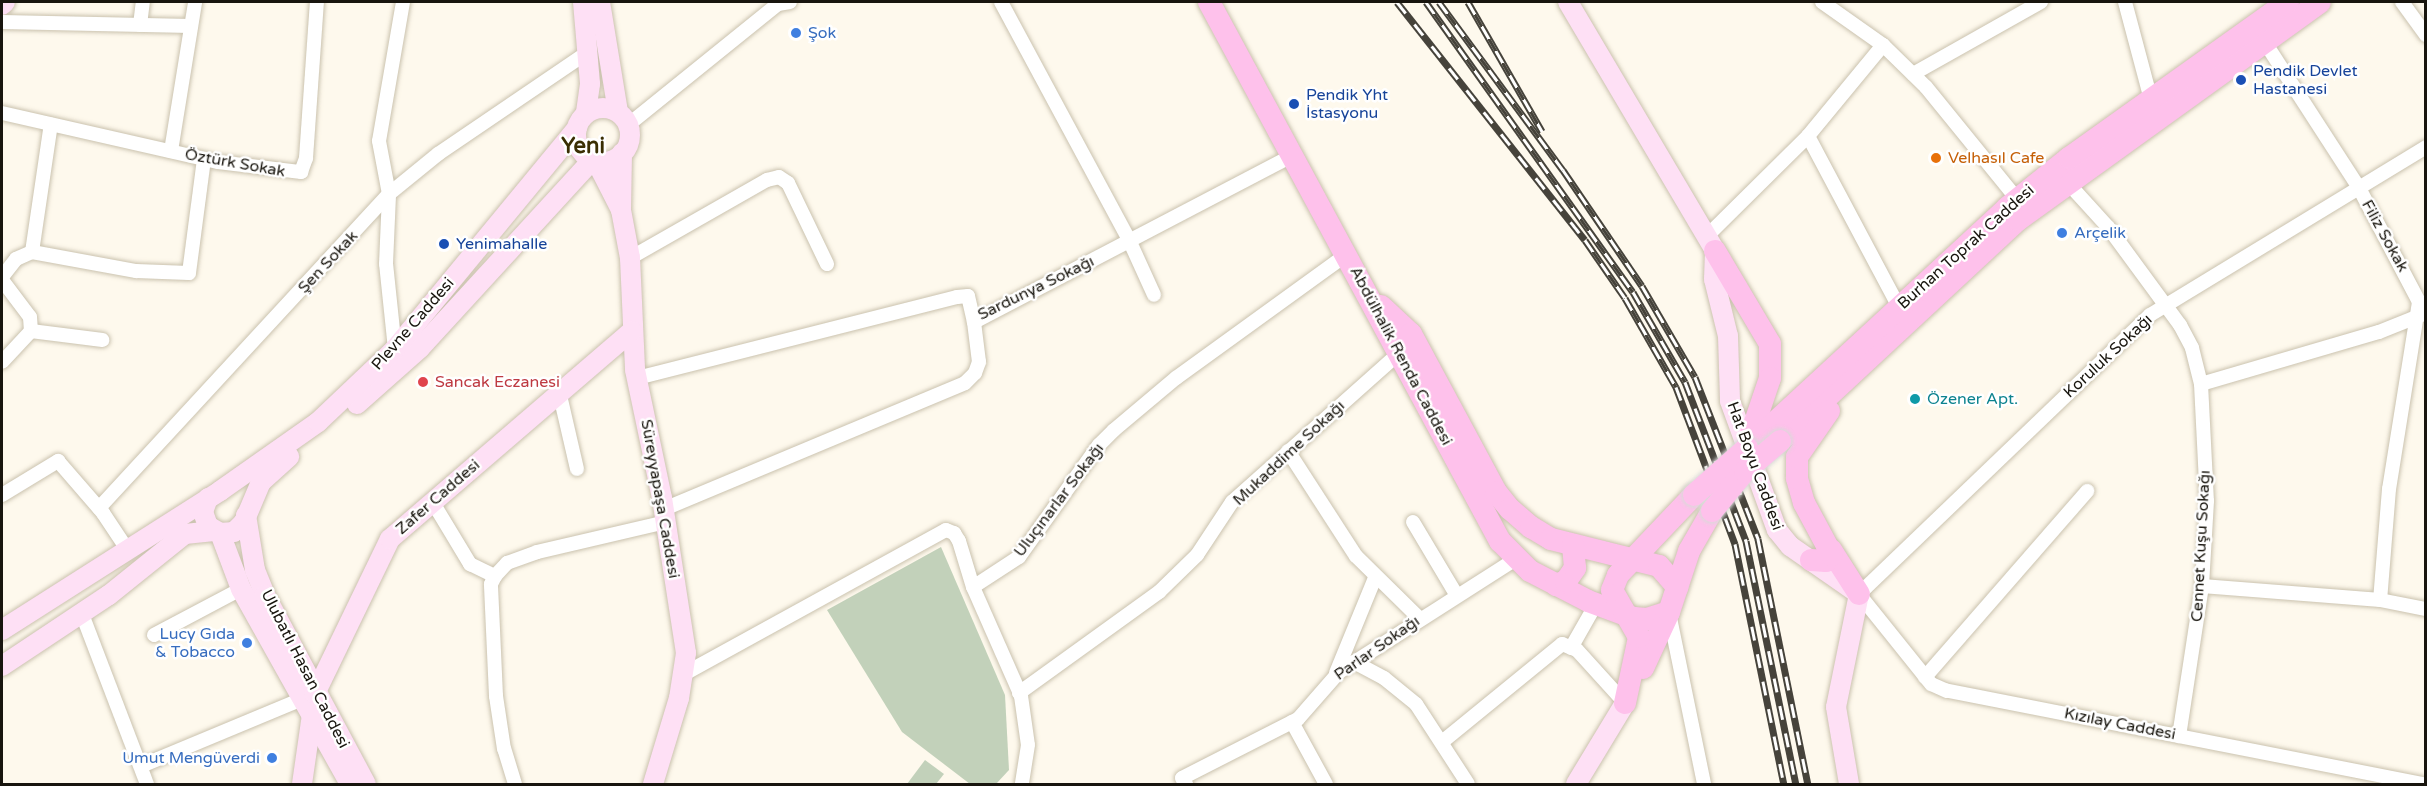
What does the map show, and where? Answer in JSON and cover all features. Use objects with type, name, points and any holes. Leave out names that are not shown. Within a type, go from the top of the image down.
[{"type":"main road","name":"Abdülhalik Renda Caddesi","points":[[1209,2],[1294,155],[1487,521],[1516,559],[1556,585],[1630,617],[1647,619],[1669,612]]},
{"type":"main road","name":"Burhan Toprak Caddesi","points":[[1634,561],[1694,495],[1746,448],[1777,432],[2023,206],[2069,158],[2288,2]]},
{"type":"main road","name":"Burhan Toprak Caddesi","points":[[2023,206],[2067,182],[2320,2]]},
{"type":"main road","points":[[1711,244],[1770,344],[1770,378],[1764,402],[1746,448]]},
{"type":"main road","name":"Abdülhalik Renda Caddesi","points":[[1367,292],[1411,334],[1496,492],[1531,527],[1573,545],[1634,561]]},
{"type":"main road","points":[[1858,594],[1804,503],[1797,478],[1797,458],[1816,425],[1902,316]]},
{"type":"main road","points":[[1625,704],[1669,612],[1689,550],[1712,511],[1777,432]]},
{"type":"main road","points":[[1556,585],[1566,581],[1575,568],[1573,545]]},
{"type":"main road","points":[[1811,560],[1826,561],[1832,550]]},
{"type":"main road","points":[[1625,704],[1640,644],[1630,617],[1612,590],[1618,575],[1634,561],[1659,566],[1677,587]]},
{"type":"street","points":[[2,5],[5,2]]},
{"type":"street","points":[[140,25],[143,2]]},
{"type":"street","points":[[171,151],[195,2]]},
{"type":"street","name":"Öztürk Sokak","points":[[2,113],[204,159],[301,172],[306,158],[316,2]]},
{"type":"street","points":[[395,349],[386,264],[389,194],[379,141],[403,2]]},
{"type":"street","points":[[583,2],[588,52],[577,145],[594,160],[621,210]]},
{"type":"street","points":[[600,2],[629,144],[622,153],[621,210]]},
{"type":"street","points":[[623,119],[781,2]]},
{"type":"street","points":[[1000,2],[1130,242],[1155,295]]},
{"type":"street","points":[[1568,2],[1711,244],[1808,136],[1883,45]]},
{"type":"street","points":[[1822,2],[1883,45],[1913,74],[2023,206]]},
{"type":"street","points":[[1913,74],[2041,2]]},
{"type":"street","points":[[2125,2],[2151,100]]},
{"type":"street","points":[[2402,2],[2426,35]]},
{"type":"street","points":[[2,22],[191,26]]},
{"type":"street","name":"Filiz Sokak","points":[[2264,41],[2359,188],[2415,290],[2419,302],[2421,315],[2389,489],[2380,600]]},
{"type":"street","name":"Şen Sokak","points":[[99,508],[389,194],[438,154],[588,52]]},
{"type":"street","points":[[581,121],[603,108],[623,119]]},
{"type":"street","name":"Plevne Caddesi","points":[[2,630],[95,567],[214,494],[318,422],[395,349],[581,121]]},
{"type":"street","points":[[32,252],[51,124]]},
{"type":"street","points":[[1808,136],[1902,316]]},
{"type":"street","name":"Koruluk Sokağı","points":[[1858,594],[2164,305],[2426,147]]},
{"type":"street","points":[[594,160],[622,153]]},
{"type":"street","name":"Sardunya Sokağı","points":[[637,378],[957,297],[968,296],[974,321],[1294,155]]},
{"type":"street","points":[[32,331],[30,317],[2,279],[16,259],[32,252],[136,271],[189,273],[204,159]]},
{"type":"street","name":"Plevne Caddesi","points":[[247,512],[261,482],[420,348],[594,160]]},
{"type":"street","points":[[630,258],[767,180],[779,177],[788,183],[827,264]]},
{"type":"street","name":"Cennet Kuşu Sokağı","points":[[2067,182],[2108,227],[2164,305],[2192,348],[2201,384],[2206,501],[2202,586],[2179,736]]},
{"type":"street","name":"Süreyyapaşa Caddesi","points":[[621,210],[630,258],[632,331],[637,378],[665,515],[686,653],[684,674],[653,784]]},
{"type":"street","name":"Hat Boyu Caddesi","points":[[1711,244],[1714,279],[1728,336],[1730,401],[1776,530],[1790,546],[1858,594]]},
{"type":"street","name":"Uluçınarlar Sokağı","points":[[973,587],[1019,557],[1099,445],[1114,430],[1176,378],[1347,255]]},
{"type":"street","points":[[2201,384],[2421,315]]},
{"type":"street","points":[[515,784],[504,749],[496,696],[491,584],[507,563],[537,552],[665,515],[965,383],[975,373],[979,362],[974,321]]},
{"type":"street","points":[[32,331],[102,340]]},
{"type":"street","points":[[2,362],[32,331]]},
{"type":"street","name":"Zafer Caddesi","points":[[302,784],[313,718],[309,697],[390,539],[559,391],[632,331]]},
{"type":"street","name":"Mukaddime Sokağı","points":[[1019,693],[1159,592],[1197,555],[1232,502],[1399,353]]},
{"type":"street","points":[[559,391],[577,469]]},
{"type":"street","points":[[1287,451],[1338,530],[1375,578],[1419,618]]},
{"type":"street","points":[[2,495],[58,461],[99,508],[127,549]]},
{"type":"street","points":[[1925,677],[2087,491]]},
{"type":"street","points":[[2,666],[109,595],[184,534],[217,532],[240,528],[247,512],[239,496],[214,494],[204,519],[217,532]]},
{"type":"street","points":[[432,501],[470,564],[495,576]]},
{"type":"street","name":"Ulubatlı Hasan Caddesi","points":[[247,512],[255,570],[309,697]]},
{"type":"street","points":[[1413,522],[1456,594]]},
{"type":"street","points":[[684,674],[946,530],[959,541],[973,587],[1019,693],[1028,746],[1022,784]]},
{"type":"street","name":"Ulubatlı Hasan Caddesi","points":[[217,532],[241,589],[366,784]]},
{"type":"street","name":"Parlar Sokağı","points":[[1184,781],[1292,722],[1335,675],[1456,594],[1516,559]]},
{"type":"street","points":[[95,567],[114,568],[119,574],[109,595]]},
{"type":"street","points":[[1335,675],[1375,578]]},
{"type":"street","points":[[2202,586],[2380,600],[2426,609]]},
{"type":"street","points":[[154,635],[241,589]]},
{"type":"street","points":[[1849,784],[1836,707],[1858,594]]},
{"type":"street","name":"Kızılay Caddesi","points":[[1858,594],[1925,677],[1947,691],[2423,784]]},
{"type":"street","points":[[1571,648],[1596,604]]},
{"type":"street","points":[[1669,612],[1704,784]]},
{"type":"street","points":[[82,614],[147,784]]},
{"type":"street","points":[[1442,742],[1562,644],[1571,648],[1625,704],[1576,784]]},
{"type":"street","points":[[1354,662],[1384,678],[1416,704],[1468,784]]},
{"type":"street","points":[[141,766],[309,697]]},
{"type":"street","name":"Ulubatlı Hasan Caddesi","points":[[313,718],[350,784]]},
{"type":"street","points":[[1292,722],[1326,784]]},
{"type":"green space","points":[[941,547],[1005,695],[1009,770],[996,784],[970,784],[902,732],[827,610]]},
{"type":"green space","points":[[925,760],[944,774],[936,784],[907,784]]},
{"type":"railway","points":[[1397,2],[1585,240],[1625,298],[1676,387],[1735,544],[1784,784]]},
{"type":"railway","points":[[1426,2],[1633,292],[1685,382],[1746,541],[1796,784]]},
{"type":"railway","points":[[1439,2],[1563,170],[1642,286],[1695,377],[1758,539],[1808,784]]},
{"type":"railway","points":[[1468,2],[1542,131]]},
{"type":"place","name":"Şok","points":[[796,33]]},
{"type":"place","name":"Pendi̇k Devlet Hastanesi̇","points":[[2241,80]]},
{"type":"place","name":"Pendik Yht İstasyonu","points":[[1294,104]]},
{"type":"place","name":"Velhasıl Cafe","points":[[1936,158]]},
{"type":"place","name":"Arçelik","points":[[2062,233]]},
{"type":"place","name":"Yenimahalle","points":[[444,244]]},
{"type":"place","name":"Sancak Eczanesi","points":[[423,382]]},
{"type":"place","name":"Özener Apt.","points":[[1915,399]]},
{"type":"place","name":"Lucy Gıda & Tobacco","points":[[247,643]]},
{"type":"place","name":"Umut Mengüverdi","points":[[272,758]]},
{"type":"district","name":"Yeni","points":[[583,147]]}]
